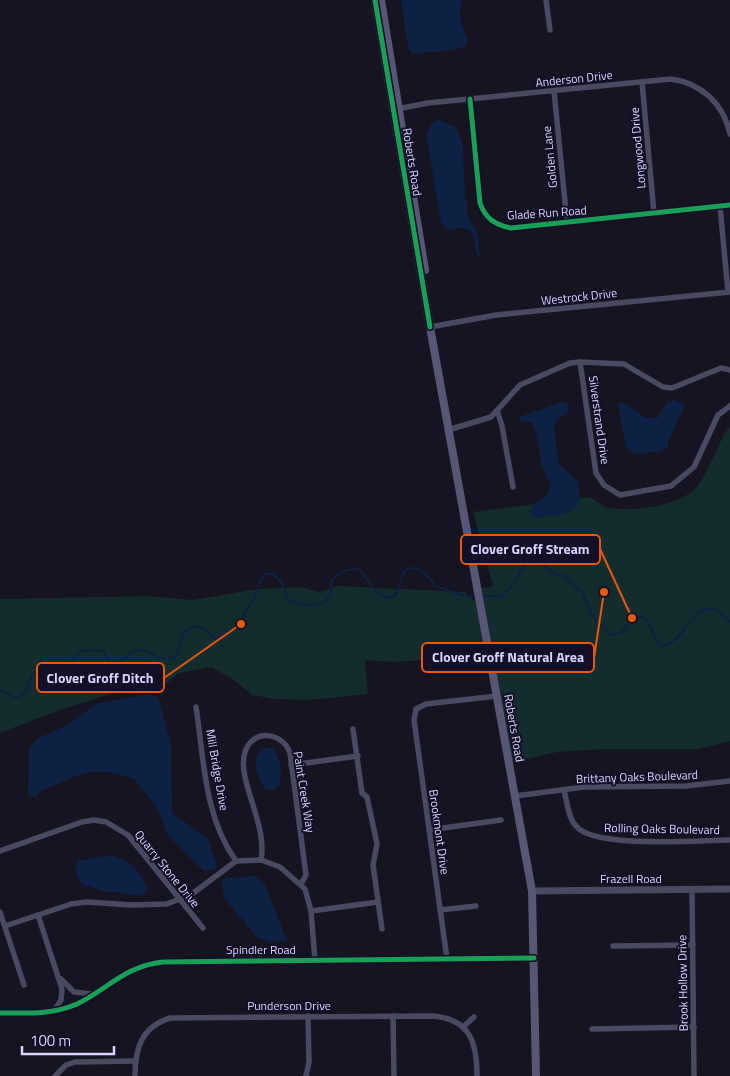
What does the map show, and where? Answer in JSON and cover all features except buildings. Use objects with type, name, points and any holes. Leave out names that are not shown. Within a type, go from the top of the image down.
[{"type":"main road","points":[[375,0],[387,74],[396,109]]},
{"type":"main road","name":"Roberts Road","points":[[381,0],[396,109],[423,249],[430,327],[532,891],[536,1076]]},
{"type":"street","points":[[546,0],[550,30]]},
{"type":"street","name":"Anderson Drive","points":[[396,109],[470,99],[671,79],[692,85],[709,96],[728,118],[730,134]]},
{"type":"street","name":"Longwood Drive","points":[[642,82],[654,213]]},
{"type":"street","name":"Golden Lane","points":[[554,91],[567,222]]},
{"type":"street","name":"Glade Run Road","points":[[470,99],[480,203],[483,211],[495,223],[511,228],[730,205]]},
{"type":"street","points":[[720,206],[729,292]]},
{"type":"street","name":"Westrock Drive","points":[[430,327],[496,315],[729,292]]},
{"type":"street","name":"Silverstrand Drive","points":[[580,362],[596,473],[604,486],[620,495],[671,486],[694,467],[718,416],[730,406]]},
{"type":"street","points":[[448,430],[468,426],[498,412],[520,385],[570,363],[624,364],[663,387],[672,388],[721,368],[730,370]]},
{"type":"street","points":[[498,412],[513,487]]},
{"type":"street","name":"Brookmont Drive","points":[[447,959],[413,708],[426,704],[497,696]]},
{"type":"street","name":"Mill Bridge Drive","points":[[196,707],[209,799],[218,828],[236,861]]},
{"type":"street","points":[[353,729],[362,793],[367,797],[377,844],[373,865],[382,929]]},
{"type":"street","name":"Paint Creek Way","points":[[261,860],[260,824],[252,804],[244,771],[245,750],[257,738],[270,735],[285,743],[290,753],[306,875],[302,884]]},
{"type":"street","points":[[291,765],[358,756]]},
{"type":"street","name":"Brittany Oaks Boulevard","points":[[515,796],[584,787],[686,786],[730,781]]},
{"type":"street","name":"Rolling Oaks Boulevard","points":[[564,790],[576,826],[590,837],[612,841],[730,840]]},
{"type":"street","name":"Quarry Stone Drive","points":[[0,851],[82,822],[94,820],[106,822],[128,836],[202,928]]},
{"type":"street","points":[[429,830],[501,820]]},
{"type":"street","points":[[5,926],[87,902],[154,906],[192,894],[236,861],[261,860],[280,867],[302,884],[308,895],[311,911],[316,960]]},
{"type":"street","name":"Brook Hollow Drive","points":[[692,889],[694,1076]]},
{"type":"street","name":"Frazell Road","points":[[532,891],[730,889]]},
{"type":"street","points":[[311,911],[378,902]]},
{"type":"street","points":[[440,910],[476,906]]},
{"type":"street","points":[[0,912],[24,985]]},
{"type":"street","points":[[38,915],[60,978],[62,995],[54,1011]]},
{"type":"street","points":[[613,946],[693,945]]},
{"type":"street","name":"Spindler Road","points":[[0,1013],[54,1011],[76,1004],[125,973],[155,963],[534,958]]},
{"type":"street","points":[[60,978],[74,992],[92,994]]},
{"type":"street","points":[[306,1076],[309,1062],[308,1016]]},
{"type":"street","points":[[393,1016],[394,1076]]},
{"type":"street","name":"Punderson Drive","points":[[135,1061],[137,1050],[144,1035],[156,1024],[170,1018],[442,1016],[450,1018],[463,1028]]},
{"type":"street","points":[[474,1017],[463,1028],[469,1034],[477,1053],[477,1076]]},
{"type":"street","points":[[592,1029],[694,1027]]},
{"type":"street","points":[[55,1076],[66,1065],[75,1062],[135,1061],[136,1076]]},
{"type":"green space","points":[[730,427],[730,741],[698,749],[606,749],[557,752],[509,763],[489,656],[393,662],[365,660],[368,694],[310,700],[275,699],[252,695],[234,680],[211,667],[179,673],[167,683],[139,687],[124,693],[113,693],[60,710],[0,733],[0,599],[149,596],[193,600],[258,589],[300,587],[319,592],[338,586],[465,592],[468,597],[480,604],[477,588],[493,587],[473,512],[590,497],[606,507],[616,509],[653,507],[665,504],[687,495],[699,485],[724,434]]},
{"type":"water","points":[[401,0],[461,0],[460,19],[467,39],[466,46],[453,50],[412,54],[408,47]]},
{"type":"water","points":[[440,120],[456,127],[463,146],[465,201],[468,202],[467,214],[477,232],[480,256],[478,257],[472,232],[462,228],[448,230],[441,223],[426,134],[433,122]]},
{"type":"water","points":[[675,400],[685,405],[668,442],[668,447],[659,452],[635,454],[626,447],[618,404],[623,402],[646,418],[657,418],[667,402]]},
{"type":"water","points":[[563,401],[569,405],[568,414],[559,418],[554,425],[559,464],[578,482],[580,500],[576,508],[564,514],[535,518],[530,512],[533,505],[548,494],[550,484],[542,465],[535,429],[531,422],[520,422],[520,417]]},
{"type":"water","points":[[147,694],[158,697],[171,744],[172,813],[208,839],[217,866],[214,870],[204,871],[167,834],[157,807],[133,778],[106,772],[86,772],[42,790],[35,797],[28,796],[29,749],[37,739],[67,725],[96,704]]},
{"type":"water","points":[[266,748],[274,749],[281,766],[280,784],[274,790],[266,790],[257,773],[257,755]]},
{"type":"water","points":[[108,855],[133,866],[148,889],[141,896],[104,891],[81,884],[75,869],[78,861]]},
{"type":"water","points":[[255,876],[265,885],[287,941],[272,942],[258,938],[224,898],[222,880],[225,878]]},
{"type":"waterway","points":[[482,596],[502,596],[513,584],[525,565],[538,560],[553,573],[566,577],[582,592],[592,615],[612,635],[623,631],[632,618],[642,617],[648,622],[659,646],[668,644],[676,638],[694,616],[701,611],[709,609],[718,611],[730,622]]},
{"type":"waterway","points":[[0,690],[14,697],[19,697],[27,689],[33,674],[47,669],[58,686],[64,687],[77,678],[78,669],[73,662],[77,654],[85,650],[104,651],[109,663],[123,661],[131,653],[138,650],[144,650],[163,658],[170,658],[178,654],[184,634],[192,627],[203,628],[215,639],[241,624],[264,575],[269,573],[279,580],[288,600],[305,605],[323,604],[331,594],[331,581],[341,573],[351,569],[360,570],[375,591],[387,597],[396,594],[404,572],[413,568],[423,572],[435,586],[468,597],[477,596]]},
{"type":"cycle path","points":[[375,0],[430,327]]},
{"type":"cycle path","points":[[470,99],[480,203],[488,217],[500,225],[511,228],[730,205]]},
{"type":"cycle path","points":[[0,1013],[39,1013],[68,1008],[88,998],[127,973],[150,964],[163,962],[534,958]]},
{"type":"place","name":"Clover Groff Natural Area","points":[[604,592]]},
{"type":"place","name":"Clover Groff Stream","points":[[632,618]]},
{"type":"place","name":"Clover Groff Ditch","points":[[241,624]]}]
